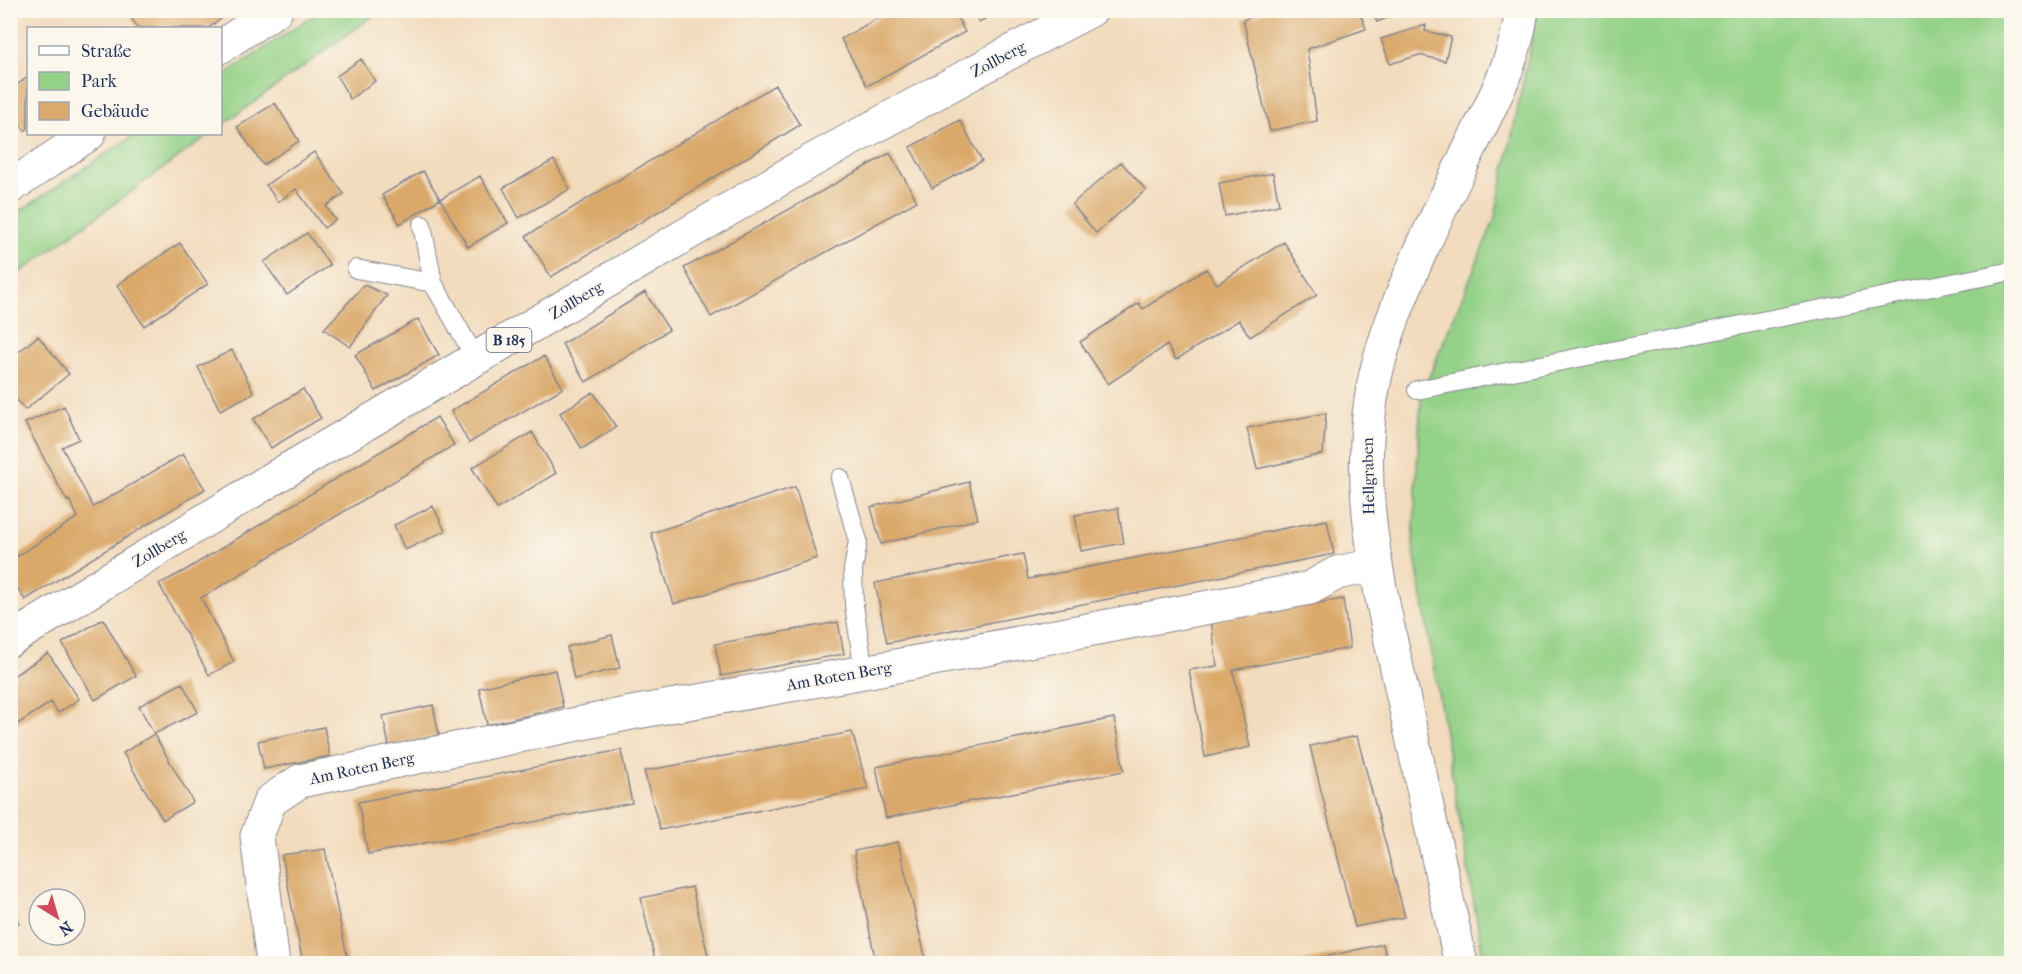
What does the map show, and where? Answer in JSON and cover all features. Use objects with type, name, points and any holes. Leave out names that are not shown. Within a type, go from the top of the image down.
[{"type":"street","points":[[222,46],[276,10]]},
{"type":"street","name":"Zollberg","points":[[10,640],[272,479],[804,165],[1091,10]]},
{"type":"street","name":"Hellgraben","points":[[1461,963],[1375,565],[1366,492],[1368,415],[1383,348],[1421,250],[1515,51],[1522,10]]},
{"type":"street","points":[[10,187],[88,135]]},
{"type":"street","name":"Am Roten Berg","points":[[273,963],[256,836],[270,801],[300,781],[631,713],[864,672],[1310,588],[1337,573],[1375,565]]},
{"type":"lane","points":[[422,225],[433,283],[476,359]]},
{"type":"lane","points":[[356,270],[433,283]]},
{"type":"lane","points":[[1417,390],[2012,271]]},
{"type":"lane","points":[[840,478],[858,541],[852,570],[854,605],[864,672]]},
{"type":"green space","points":[[320,11],[380,11],[222,125],[222,76]]},
{"type":"green space","points":[[1538,11],[2011,11],[2011,963],[1484,963],[1413,545],[1421,396],[1494,221]]},
{"type":"green space","points":[[134,135],[209,135],[11,279],[11,217]]},
{"type":"building","points":[[136,10],[234,10],[209,27],[137,27],[129,15]]},
{"type":"building","points":[[892,10],[953,10],[965,32],[867,86],[841,39]]},
{"type":"building","points":[[973,10],[1001,10],[979,22]]},
{"type":"building","points":[[1270,10],[1359,10],[1366,29],[1307,49],[1317,121],[1270,131],[1243,20]]},
{"type":"building","points":[[1372,10],[1405,10],[1405,11],[1377,22]]},
{"type":"building","points":[[1426,25],[1425,31],[1451,37],[1445,61],[1419,55],[1390,64],[1381,39]]},
{"type":"building","points":[[361,59],[375,81],[350,99],[337,76]]},
{"type":"building","points":[[27,78],[27,129],[25,131],[10,110],[10,90]]},
{"type":"building","points":[[775,85],[800,125],[551,277],[526,236]]},
{"type":"building","points":[[275,103],[299,141],[263,165],[237,127]]},
{"type":"building","points":[[960,120],[982,161],[932,188],[910,147]]},
{"type":"building","points":[[314,152],[344,194],[326,206],[335,220],[324,228],[296,189],[278,202],[266,185]]},
{"type":"building","points":[[890,153],[917,201],[711,317],[684,268]]},
{"type":"building","points":[[554,160],[570,189],[519,218],[503,188]]},
{"type":"building","points":[[1121,162],[1146,190],[1096,233],[1072,204]]},
{"type":"building","points":[[423,171],[440,199],[400,224],[382,195]]},
{"type":"building","points":[[1273,173],[1279,205],[1225,216],[1219,183]]},
{"type":"building","points":[[480,176],[508,223],[468,247],[440,199]]},
{"type":"building","points":[[307,233],[330,265],[287,295],[264,262]]},
{"type":"building","points":[[1284,242],[1317,295],[1250,337],[1239,320],[1176,360],[1167,345],[1108,384],[1080,342],[1139,303],[1143,309],[1206,269],[1217,284]]},
{"type":"building","points":[[180,243],[208,284],[144,326],[117,285]]},
{"type":"building","points":[[364,285],[387,295],[350,347],[324,329]]},
{"type":"building","points":[[645,292],[669,330],[586,382],[562,344]]},
{"type":"building","points":[[418,319],[439,355],[376,391],[355,355]]},
{"type":"building","points":[[38,336],[69,374],[25,410],[10,392],[10,359]]},
{"type":"building","points":[[232,350],[254,393],[220,410],[198,367]]},
{"type":"building","points":[[544,356],[563,388],[469,443],[451,411]]},
{"type":"building","points":[[303,389],[321,418],[271,448],[253,419]]},
{"type":"building","points":[[593,392],[616,427],[582,449],[560,413]]},
{"type":"building","points":[[64,406],[79,439],[62,447],[93,507],[183,454],[205,489],[25,600],[10,577],[10,561],[78,517],[25,423]]},
{"type":"building","points":[[1326,413],[1323,454],[1257,469],[1247,428]]},
{"type":"building","points":[[437,417],[454,445],[201,598],[234,662],[209,675],[159,584]]},
{"type":"building","points":[[532,432],[556,473],[497,509],[472,468]]},
{"type":"building","points":[[969,482],[978,519],[881,544],[871,507]]},
{"type":"building","points":[[795,487],[817,558],[674,604],[651,533]]},
{"type":"building","points":[[433,506],[445,531],[405,550],[394,525]]},
{"type":"building","points":[[1118,508],[1124,543],[1081,551],[1075,515]]},
{"type":"building","points":[[1327,520],[1334,554],[887,643],[875,583],[1023,554],[1028,579]]},
{"type":"building","points":[[1343,599],[1350,648],[1233,670],[1250,747],[1205,757],[1189,670],[1217,666],[1211,620]]},
{"type":"building","points":[[103,619],[136,676],[95,700],[62,643]]},
{"type":"building","points":[[838,622],[844,654],[721,676],[715,644]]},
{"type":"building","points":[[612,635],[620,668],[574,679],[567,647]]},
{"type":"building","points":[[48,653],[79,699],[58,713],[51,702],[10,729],[10,678]]},
{"type":"building","points":[[555,670],[563,707],[487,725],[479,688]]},
{"type":"building","points":[[182,683],[198,712],[154,734],[139,706]]},
{"type":"building","points":[[433,705],[439,735],[389,746],[383,716]]},
{"type":"building","points":[[1114,718],[1124,771],[886,818],[876,767]]},
{"type":"building","points":[[324,727],[330,756],[264,769],[258,741]]},
{"type":"building","points":[[852,732],[868,789],[660,830],[644,771]]},
{"type":"building","points":[[154,734],[193,802],[163,820],[123,753]]},
{"type":"building","points":[[1357,736],[1405,917],[1355,927],[1310,746]]},
{"type":"building","points":[[621,750],[632,803],[368,854],[358,802]]},
{"type":"building","points":[[898,842],[927,964],[876,964],[854,851]]},
{"type":"building","points":[[325,849],[349,964],[303,964],[282,855]]},
{"type":"building","points":[[692,887],[710,964],[656,964],[641,898]]},
{"type":"building","points":[[10,908],[19,923],[10,927]]},
{"type":"building","points":[[1383,944],[1388,964],[1296,964],[1296,963]]}]
